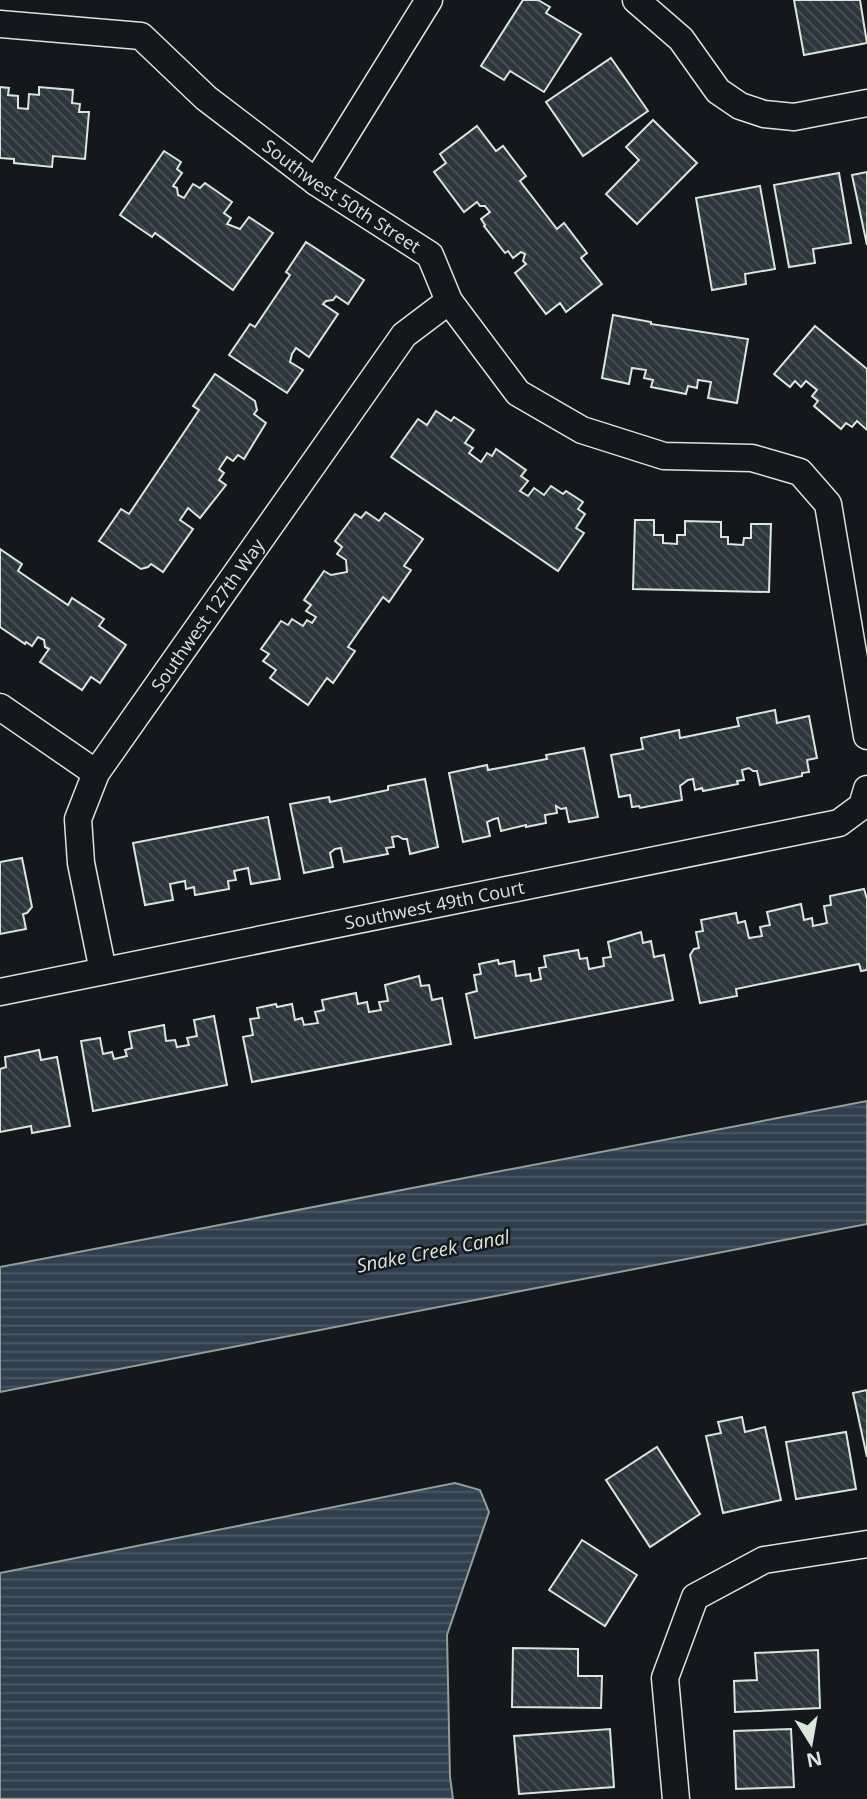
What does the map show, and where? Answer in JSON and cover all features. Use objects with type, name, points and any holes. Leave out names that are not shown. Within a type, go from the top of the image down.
[{"type":"street","points":[[316,182],[429,0]]},
{"type":"street","points":[[636,0],[681,39],[718,91],[740,107],[764,114],[794,117],[867,103]]},
{"type":"street","name":"Southwest 50th Street","points":[[0,24],[141,36],[206,98],[316,182],[430,255],[449,301],[519,393],[582,430],[664,456],[752,458],[800,472],[828,504],[867,736]]},
{"type":"street","name":"Southwest 127th Way","points":[[103,971],[81,863],[78,819],[96,773],[404,335],[449,301]]},
{"type":"street","points":[[0,707],[96,773]]},
{"type":"street","name":"Southwest 49th Court","points":[[0,992],[839,823],[864,798]]},
{"type":"street","points":[[676,1799],[665,1678],[695,1597],[764,1560],[867,1544]]},
{"type":"water","name":"Snake Creek Canal","points":[[867,1101],[867,1224],[0,1392],[0,1267]]},
{"type":"water","points":[[455,1483],[480,1490],[489,1512],[447,1635],[450,1777],[453,1799],[0,1799],[0,1573]]},
{"type":"building","points":[[523,0],[538,0],[550,7],[546,13],[581,34],[544,92],[510,71],[504,80],[481,66]]},
{"type":"building","points":[[794,0],[860,0],[867,43],[804,55]]},
{"type":"building","points":[[611,58],[648,111],[583,156],[546,102]]},
{"type":"building","points":[[0,87],[9,88],[8,95],[18,96],[18,108],[28,109],[29,94],[39,95],[39,87],[73,90],[72,103],[80,104],[79,112],[89,112],[85,159],[53,156],[52,167],[14,163],[14,159],[0,158]]},
{"type":"building","points":[[653,120],[697,163],[637,224],[606,194],[639,160],[626,147]]},
{"type":"building","points":[[477,126],[496,151],[503,146],[526,176],[520,181],[557,229],[564,223],[587,253],[581,258],[602,284],[566,312],[560,303],[546,314],[515,273],[526,264],[523,261],[525,254],[521,252],[513,258],[508,251],[505,253],[481,219],[490,212],[485,206],[480,206],[477,202],[464,212],[434,172],[446,163],[440,154]]},
{"type":"building","points":[[164,151],[181,162],[177,169],[182,173],[173,186],[177,188],[178,195],[184,198],[193,184],[200,188],[205,183],[232,202],[224,213],[231,218],[227,224],[240,229],[249,217],[273,233],[233,290],[155,233],[152,237],[120,215]]},
{"type":"building","points":[[867,172],[867,245],[852,175]]},
{"type":"building","points":[[839,173],[851,243],[813,249],[815,263],[789,267],[774,185]]},
{"type":"building","points":[[760,186],[775,269],[745,274],[746,284],[712,290],[696,198]]},
{"type":"building","points":[[306,242],[364,280],[348,304],[336,296],[323,304],[338,314],[309,357],[296,348],[292,354],[290,362],[303,370],[287,393],[229,355],[250,324],[255,327],[290,275],[286,272]]},
{"type":"building","points":[[613,315],[651,324],[748,339],[737,403],[708,398],[711,382],[698,380],[697,388],[688,386],[686,394],[651,387],[653,380],[644,378],[646,370],[632,368],[629,384],[602,378]]},
{"type":"building","points":[[815,326],[867,369],[867,430],[857,421],[852,427],[846,423],[841,429],[814,406],[818,401],[812,396],[817,390],[806,381],[801,387],[795,381],[790,387],[774,374]]},
{"type":"building","points":[[215,374],[255,401],[257,410],[254,414],[266,423],[244,459],[238,455],[233,461],[227,457],[219,469],[224,473],[219,480],[226,485],[200,518],[188,508],[180,520],[193,529],[163,572],[151,564],[141,569],[99,541],[121,509],[129,514],[199,410],[193,406]]},
{"type":"building","points":[[436,411],[451,421],[454,417],[474,430],[465,443],[473,448],[469,453],[481,462],[487,453],[492,456],[496,449],[526,470],[521,476],[528,481],[520,491],[528,496],[534,488],[544,495],[551,486],[563,494],[566,491],[583,502],[578,509],[585,514],[576,528],[584,533],[558,571],[391,457],[418,419],[427,425]]},
{"type":"building","points":[[366,512],[379,521],[385,513],[423,539],[404,566],[411,570],[389,602],[383,597],[348,647],[355,651],[333,683],[327,678],[308,705],[270,678],[276,670],[263,661],[269,654],[261,649],[281,621],[288,625],[292,619],[303,626],[307,620],[312,623],[316,617],[306,611],[311,605],[304,600],[324,571],[331,575],[347,572],[346,560],[337,554],[342,547],[335,541],[355,514],[361,518]]},
{"type":"building","points":[[635,520],[654,520],[654,535],[663,535],[663,543],[677,544],[677,535],[685,535],[685,521],[721,522],[721,537],[728,537],[728,544],[743,545],[744,538],[751,538],[751,524],[771,524],[769,592],[633,589]]},
{"type":"building","points":[[0,549],[22,564],[18,571],[68,605],[72,598],[104,619],[99,626],[126,645],[100,683],[91,677],[82,690],[40,662],[49,649],[45,647],[44,640],[38,637],[32,646],[26,642],[25,644],[0,627]]},
{"type":"building","points":[[775,710],[777,723],[809,716],[817,758],[807,760],[809,772],[802,773],[802,776],[760,785],[757,771],[749,768],[742,770],[744,780],[737,781],[738,784],[703,791],[702,788],[695,790],[693,779],[688,780],[680,786],[682,800],[640,808],[632,807],[630,795],[619,797],[611,755],[643,749],[641,738],[679,730],[680,738],[739,726],[737,718]]},
{"type":"building","points":[[584,748],[598,817],[569,822],[566,808],[556,806],[557,813],[545,815],[546,823],[501,831],[498,818],[487,822],[490,836],[463,842],[449,773],[487,765],[488,770],[547,759],[546,755]]},
{"type":"building","points":[[425,779],[438,847],[410,854],[407,839],[392,837],[394,847],[386,848],[388,854],[344,862],[341,848],[335,849],[330,853],[333,867],[304,873],[290,804],[329,797],[330,802]]},
{"type":"building","points":[[268,817],[280,879],[251,884],[248,868],[234,871],[236,880],[228,881],[229,889],[195,895],[194,887],[186,889],[185,881],[170,884],[173,900],[145,905],[133,843]]},
{"type":"building","points":[[22,858],[32,907],[23,914],[26,929],[0,934],[0,862]]},
{"type":"building","points":[[864,889],[867,899],[867,970],[861,971],[859,964],[736,989],[737,996],[700,1003],[690,955],[694,949],[699,948],[696,932],[703,931],[701,920],[736,913],[738,923],[745,921],[749,938],[762,936],[760,927],[770,925],[767,912],[801,904],[804,920],[812,918],[813,926],[827,923],[824,906],[831,905],[830,896]]},
{"type":"building","points":[[641,932],[643,943],[651,941],[654,957],[664,955],[673,1000],[475,1038],[466,994],[477,991],[474,975],[481,974],[479,964],[498,960],[499,964],[514,961],[516,976],[530,974],[531,981],[541,979],[539,968],[546,967],[544,956],[578,950],[580,959],[587,958],[589,969],[604,966],[603,958],[611,957],[608,942]]},
{"type":"building","points":[[419,976],[421,986],[429,985],[432,1000],[442,998],[451,1044],[252,1082],[243,1037],[253,1035],[250,1019],[259,1018],[257,1008],[292,1004],[295,1020],[302,1018],[304,1025],[318,1023],[315,1012],[324,1010],[322,1000],[356,993],[358,1004],[367,1002],[369,1012],[381,1010],[379,1002],[388,1001],[385,985]]},
{"type":"building","points":[[214,1016],[227,1085],[93,1111],[81,1041],[100,1038],[103,1054],[112,1052],[114,1059],[127,1056],[125,1050],[132,1048],[129,1032],[164,1025],[166,1041],[175,1040],[177,1047],[189,1045],[187,1038],[197,1036],[194,1020]]},
{"type":"building","points":[[39,1050],[41,1060],[57,1057],[70,1126],[32,1133],[31,1126],[0,1132],[0,1069],[6,1067],[5,1057]]},
{"type":"building","points":[[867,1390],[867,1457],[853,1393]]},
{"type":"building","points":[[742,1417],[745,1432],[765,1427],[781,1500],[723,1513],[706,1436],[721,1433],[718,1422]]},
{"type":"building","points":[[846,1432],[856,1489],[796,1499],[786,1442]]},
{"type":"building","points":[[657,1447],[700,1514],[650,1547],[606,1480]]},
{"type":"building","points":[[582,1540],[637,1575],[605,1626],[549,1590]]},
{"type":"building","points":[[513,1648],[578,1649],[578,1676],[602,1676],[601,1708],[512,1707]]},
{"type":"building","points":[[818,1650],[820,1708],[735,1712],[734,1681],[757,1680],[755,1653]]},
{"type":"building","points":[[610,1729],[614,1787],[519,1794],[514,1736]]},
{"type":"building","points":[[791,1729],[794,1787],[736,1789],[734,1731]]}]
